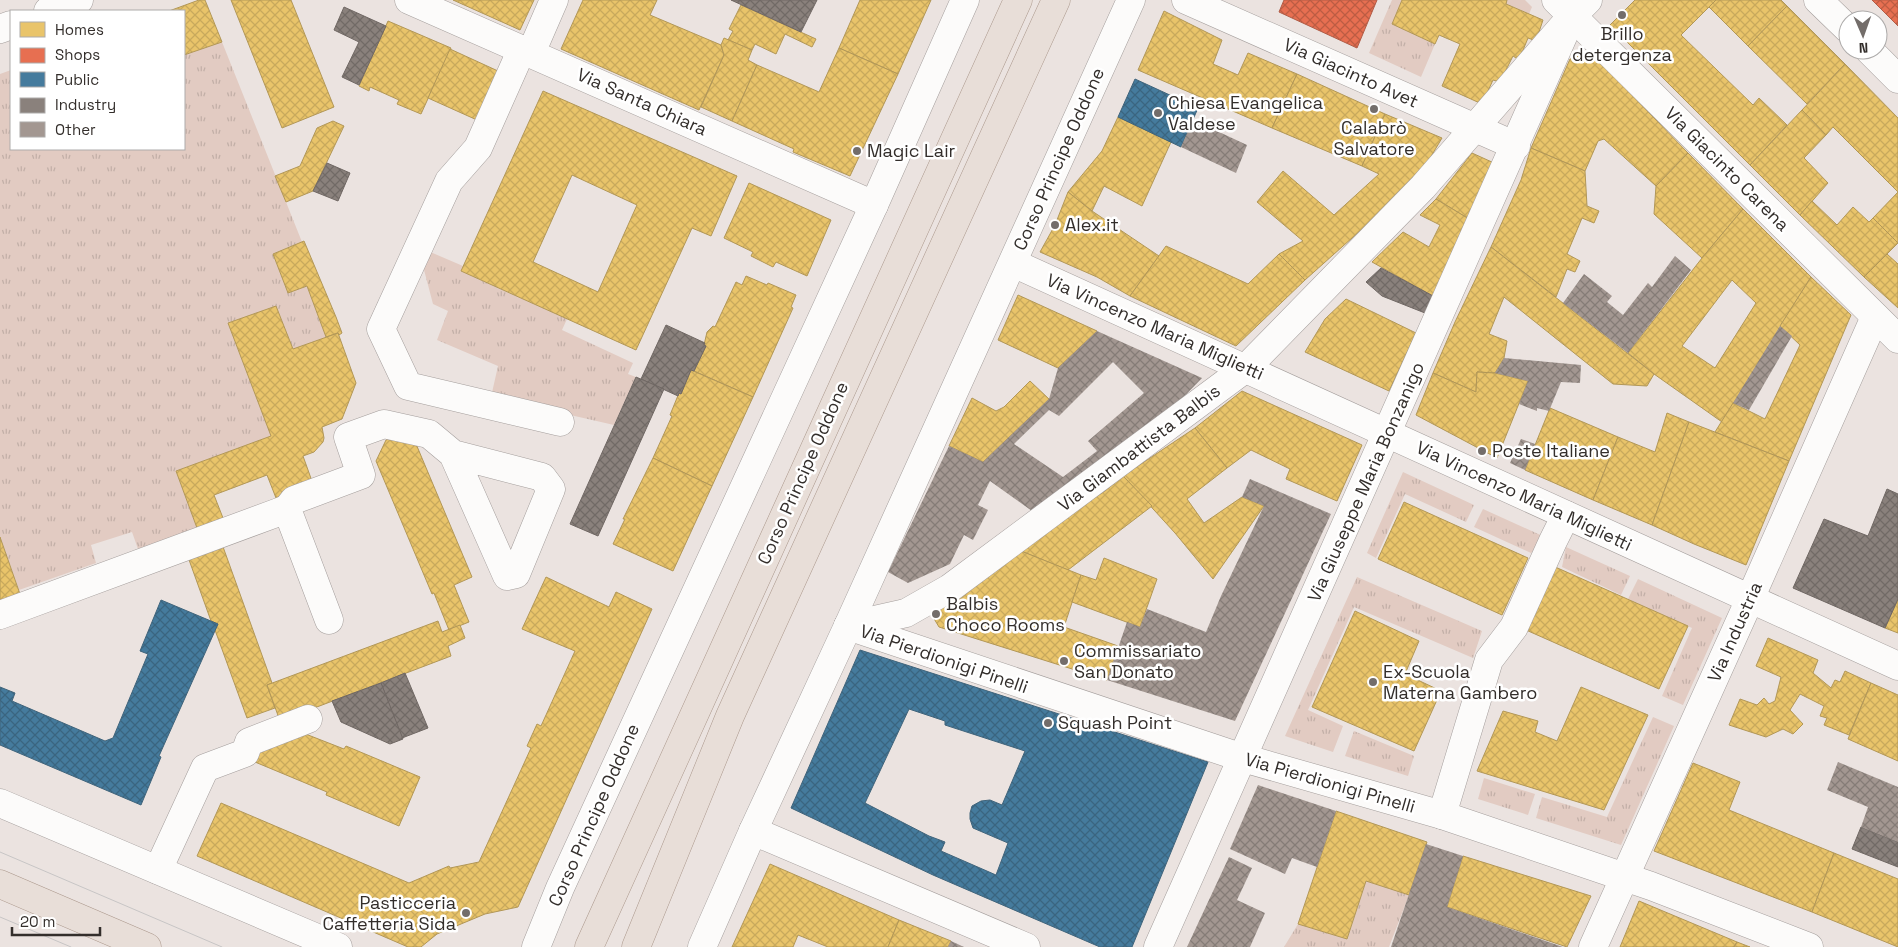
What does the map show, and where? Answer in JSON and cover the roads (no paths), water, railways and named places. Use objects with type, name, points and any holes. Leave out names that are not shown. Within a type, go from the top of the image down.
[{"type":"main road","name":"Corso Principe Oddone","points":[[589,947],[1018,0]]},
{"type":"main road","name":"Corso Principe Oddone","points":[[636,947],[730,716],[1056,0]]},
{"type":"main road","points":[[0,884],[147,947]]},
{"type":"street","points":[[51,10],[79,0]]},
{"type":"street","name":"Via Santa Chiara","points":[[409,0],[874,205]]},
{"type":"street","points":[[554,0],[526,51],[478,148],[449,181],[381,329],[408,386],[560,422]]},
{"type":"street","name":"Corso Principe Oddone","points":[[536,947],[560,888],[874,205],[965,0]]},
{"type":"street","name":"Corso Principe Oddone","points":[[702,947],[1131,0]]},
{"type":"street","name":"Via Giacinto Avet","points":[[1186,0],[1516,146]]},
{"type":"street","points":[[1818,0],[1838,19]]},
{"type":"street","name":"Via Giambattista Balbis","points":[[848,626],[906,613],[950,588],[1246,368],[1423,187],[1475,129],[1572,5]]},
{"type":"street","name":"Via Giuseppe Maria Bonzanigo","points":[[1158,947],[1516,146],[1572,5]]},
{"type":"street","name":"Via Giacinto Carena","points":[[1572,5],[1898,339]]},
{"type":"street","points":[[1879,60],[1898,79]]},
{"type":"street","name":"Via Vincenzo Maria Miglietti","points":[[1013,263],[1898,666]]},
{"type":"street","name":"Via Industria","points":[[1593,947],[1875,317]]},
{"type":"street","points":[[0,615],[287,510],[294,500],[362,475],[348,437],[384,424],[429,434],[453,454]]},
{"type":"street","points":[[287,510],[329,620]]},
{"type":"street","points":[[1442,816],[1489,660],[1514,627],[1566,515]]},
{"type":"street","name":"Via Pierdionigi Pinelli","points":[[848,626],[1243,758],[1442,816],[1624,877],[1808,947]]},
{"type":"street","points":[[158,870],[205,768],[245,753],[250,742],[308,719]]},
{"type":"street","points":[[0,803],[338,947]]},
{"type":"street","points":[[753,831],[1026,947]]},
{"type":"tram line","points":[[0,852],[222,947]]},
{"type":"tram line","points":[[0,917],[71,947]]},
{"type":"place","name":"Brillo detergenza","points":[[1622,15]]},
{"type":"place","name":"Calabrò Salvatore","points":[[1374,109]]},
{"type":"place","name":"Chiesa Evangelica Valdese","points":[[1158,113]]},
{"type":"place","name":"Magic Lair","points":[[857,151]]},
{"type":"place","name":"Alex.it","points":[[1055,225]]},
{"type":"place","name":"Poste Italiane","points":[[1482,451]]},
{"type":"place","name":"Balbis Choco Rooms","points":[[936,614]]},
{"type":"place","name":"Commissariato San Donato","points":[[1064,661]]},
{"type":"place","name":"Ex-Scuola Materna Gambero","points":[[1373,682]]},
{"type":"place","name":"Squash Point","points":[[1048,723]]},
{"type":"place","name":"Pasticceria Caffetteria Sida","points":[[466,913]]}]
